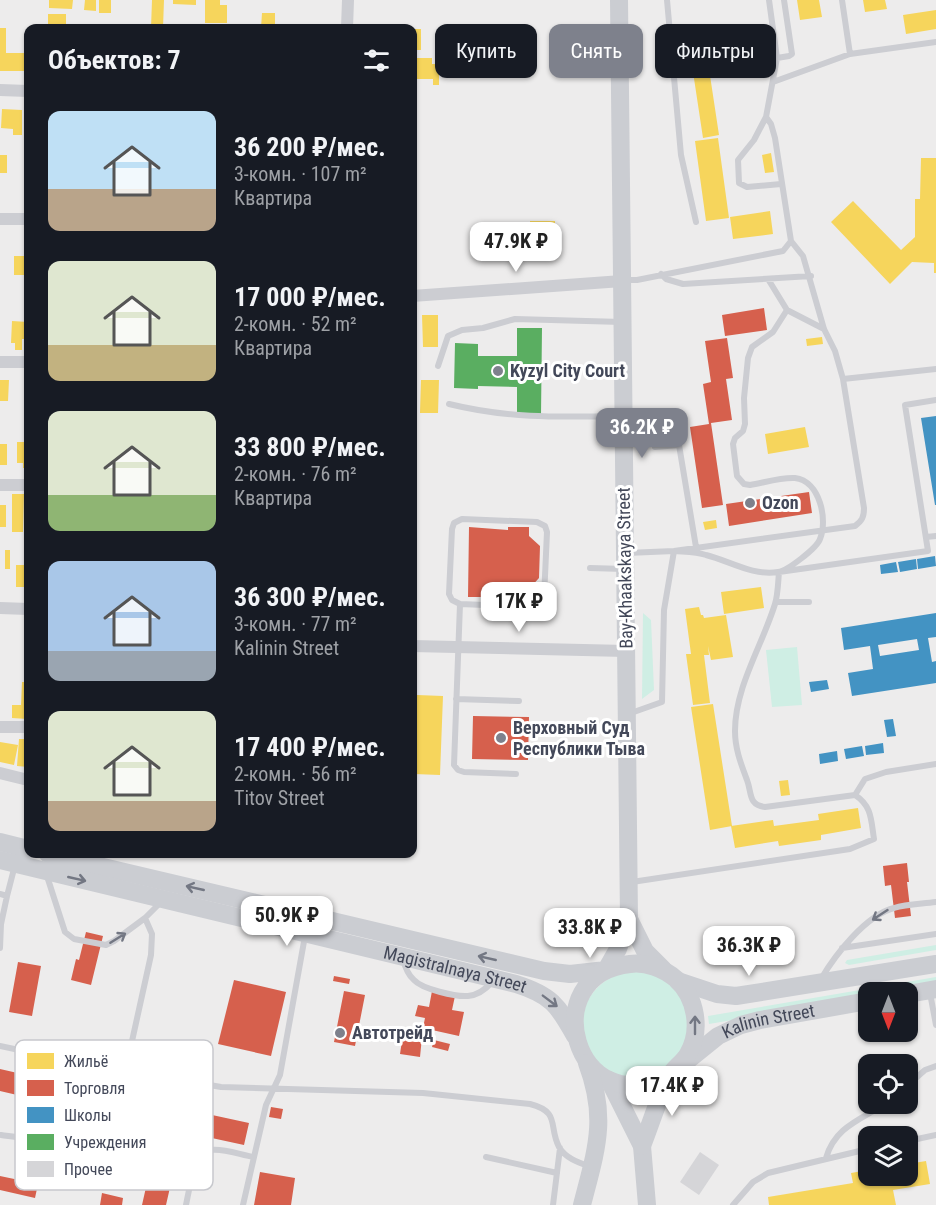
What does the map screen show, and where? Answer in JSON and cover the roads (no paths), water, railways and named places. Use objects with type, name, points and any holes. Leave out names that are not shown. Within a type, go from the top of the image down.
[{"type":"main road","name":"Bay-Khaakskaya Street","points":[[606,970],[618,949],[629,919],[619,0]]},
{"type":"main road","points":[[0,842],[24,848]]},
{"type":"main road","name":"Magistralnaya Street","points":[[8,862],[46,862],[544,971],[570,974],[606,970]]},
{"type":"main road","name":"Magistralnaya Street","points":[[46,862],[164,899],[530,988],[551,1000],[575,1036]]},
{"type":"main road","name":"Bay-Khaakskaya Street","points":[[629,919],[645,951],[655,963],[673,977]]},
{"type":"main road","points":[[642,1146],[675,1070],[689,1052],[695,1038],[694,1007],[687,993],[673,977],[657,968],[631,963],[606,970],[590,983],[578,1002],[574,1025],[579,1050],[587,1062],[609,1080],[623,1084],[646,1085],[675,1070]]},
{"type":"main road","name":"Kalinin Street","points":[[673,977],[717,994],[736,996],[936,964]]},
{"type":"main road","points":[[918,992],[933,990]]},
{"type":"main road","name":"Kalinin Street","points":[[675,1070],[718,1036],[741,1025],[858,1003]]},
{"type":"main road","points":[[582,1205],[600,1117],[597,1093],[587,1062]]},
{"type":"main road","points":[[609,1080],[642,1146],[647,1205]]},
{"type":"street","points":[[347,24],[348,0]]},
{"type":"street","points":[[0,90],[24,91]]},
{"type":"street","points":[[0,219],[24,219]]},
{"type":"street","points":[[417,296],[622,280]]},
{"type":"street","points":[[0,362],[24,362]]},
{"type":"street","points":[[0,485],[24,485]]},
{"type":"street","points":[[0,608],[24,609]]},
{"type":"street","points":[[417,646],[626,651]]},
{"type":"street","points":[[0,727],[24,727]]},
{"type":"street","points":[[0,773],[24,779]]},
{"type":"lane","points":[[667,0],[681,155],[696,222]]},
{"type":"lane","points":[[770,0],[777,58],[773,82],[766,117],[754,140],[738,160],[738,178],[739,183],[747,187],[781,184]]},
{"type":"lane","points":[[777,58],[792,54],[784,0]]},
{"type":"lane","points":[[842,0],[849,54]]},
{"type":"lane","points":[[773,82],[849,54],[936,42]]},
{"type":"lane","points":[[590,568],[696,547],[855,526],[861,522],[864,515],[843,379],[835,351],[824,329],[803,256],[791,241],[775,138],[771,124],[766,117]]},
{"type":"lane","points":[[622,280],[637,280],[783,251],[791,241]]},
{"type":"lane","points":[[661,274],[666,279],[683,284],[810,276]]},
{"type":"lane","points":[[768,279],[787,310],[824,329]]},
{"type":"lane","points":[[779,572],[806,555],[820,541],[823,530],[819,498],[815,489],[807,482],[795,478],[744,484],[737,476],[733,444],[735,438],[743,431],[745,424],[744,398],[749,352],[756,343],[773,332],[787,310]]},
{"type":"lane","points":[[438,366],[448,336],[462,330],[491,326],[515,319],[622,322]]},
{"type":"lane","points":[[843,379],[936,369]]},
{"type":"lane","points":[[674,551],[705,554],[751,571],[779,572],[928,551],[905,405],[936,400]]},
{"type":"lane","points":[[450,404],[499,415],[539,418],[623,416]]},
{"type":"lane","points":[[656,447],[679,445],[696,547]]},
{"type":"lane","points":[[462,519],[537,522],[545,526],[547,532],[544,598],[540,605],[460,604],[452,600],[450,594],[454,523],[462,519]]},
{"type":"lane","points":[[926,537],[936,536]]},
{"type":"lane","points":[[626,715],[662,702],[664,610],[674,551]]},
{"type":"lane","points":[[628,883],[850,849],[874,839],[869,810],[864,801],[855,795],[765,807],[753,802],[750,795],[740,764],[735,733],[737,712],[752,662],[776,602],[779,572]]},
{"type":"lane","points":[[776,602],[809,602]]},
{"type":"lane","points":[[460,604],[454,762],[456,768],[464,772],[516,774]]},
{"type":"lane","points":[[456,699],[519,701]]},
{"type":"lane","points":[[855,795],[866,779],[886,772],[936,764]]},
{"type":"lane","points":[[0,948],[8,862]]},
{"type":"lane","points":[[46,862],[65,932],[74,939],[106,945],[145,918],[164,899]]},
{"type":"lane","points":[[819,984],[842,948],[880,914],[893,908],[936,902]]},
{"type":"lane","points":[[131,1040],[152,945],[152,934],[145,918]]},
{"type":"lane","points":[[243,1205],[266,1105],[280,1075],[306,933]]},
{"type":"lane","points":[[842,948],[936,934]]},
{"type":"lane","points":[[402,956],[406,969],[415,981],[427,989],[467,996],[478,994],[495,979]]},
{"type":"lane","points":[[933,990],[936,1025]]},
{"type":"lane","points":[[0,1046],[15,1049]]},
{"type":"lane","points":[[918,1076],[925,1070],[936,1066]]},
{"type":"lane","points":[[213,1086],[274,1090],[423,1093],[530,1104],[544,1108],[551,1118],[560,1148],[553,1205]]},
{"type":"lane","points":[[826,1158],[830,1145],[840,1134],[867,1114]]},
{"type":"lane","points":[[918,1139],[936,1135]]},
{"type":"lane","points":[[560,1148],[572,1160],[591,1167]]},
{"type":"lane","points":[[213,1150],[254,1157]]},
{"type":"lane","points":[[733,1205],[753,1182],[768,1173],[858,1151]]},
{"type":"lane","points":[[486,1157],[557,1173]]},
{"type":"lane","points":[[186,1205],[190,1190]]},
{"type":"place","name":"Kyzyl City Court","points":[[498,371]]},
{"type":"place","name":"Ozon","points":[[750,503]]},
{"type":"place","name":"Верховный Суд Республики Тыва","points":[[501,738]]},
{"type":"place","name":"Автотрейд","points":[[340,1033]]}]
